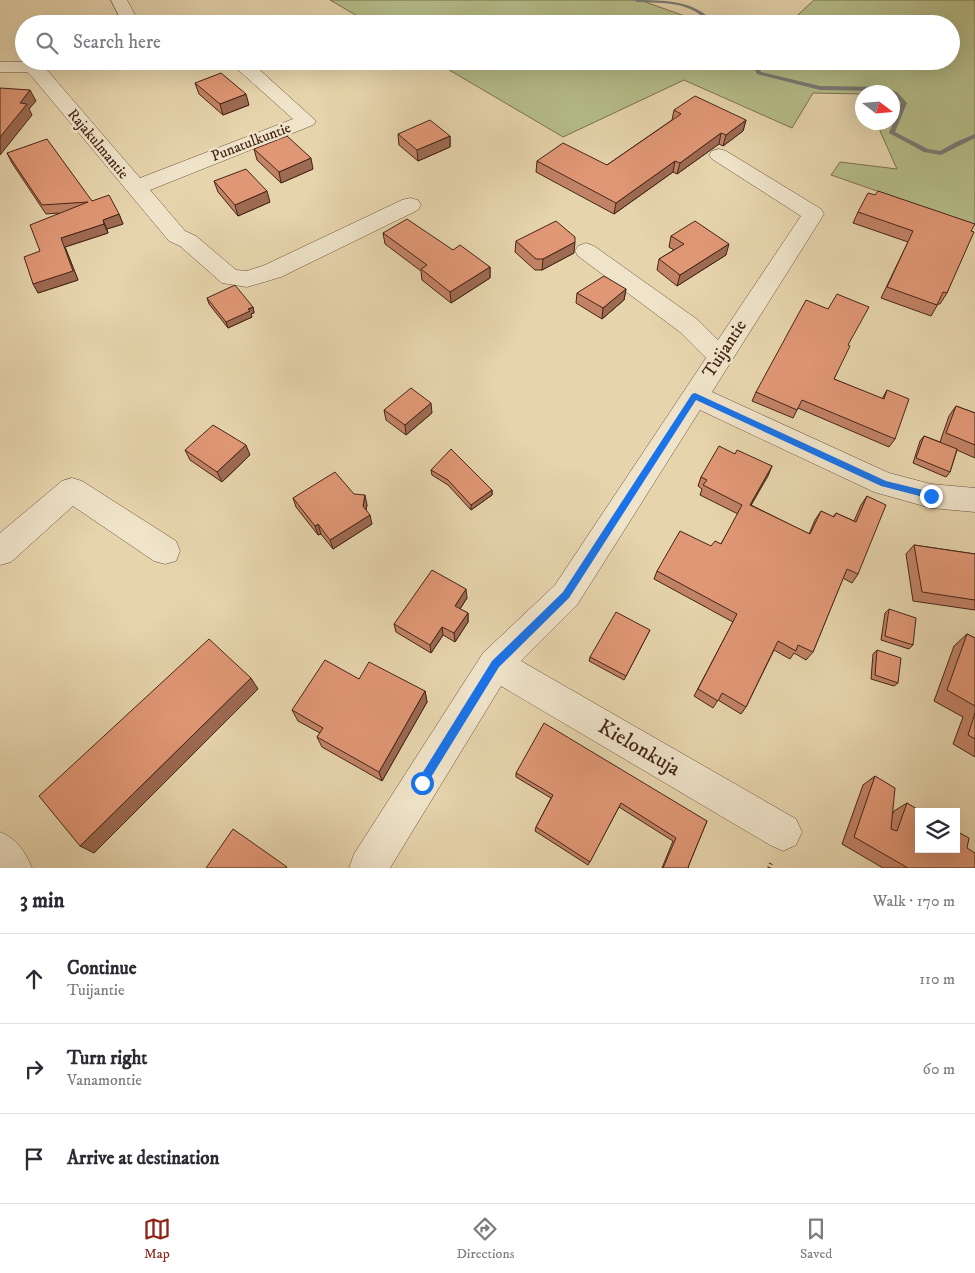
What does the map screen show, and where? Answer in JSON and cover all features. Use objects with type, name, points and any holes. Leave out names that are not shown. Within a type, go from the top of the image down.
[{"type":"street","points":[[119,0],[127,15]]},
{"type":"street","name":"Rajakulmantie","points":[[0,67],[15,67]]},
{"type":"street","name":"Rajakulmantie","points":[[35,70],[177,236],[188,241],[230,277],[247,279],[273,271],[410,205]]},
{"type":"street","name":"Punatulkuntie","points":[[135,188],[306,121],[249,70]]},
{"type":"street","name":"Tuijantie","points":[[368,868],[496,664],[566,595],[813,214],[719,155]]},
{"type":"street","points":[[586,251],[690,326],[720,357]]},
{"type":"street","points":[[695,396],[884,484],[931,496],[975,500]]},
{"type":"street","points":[[0,552],[72,490],[165,551]]},
{"type":"street","name":"Kielonkuja","points":[[496,664],[783,832]]},
{"type":"street","points":[[0,851],[13,868]]},
{"type":"green space","points":[[330,0],[640,0],[682,15],[356,15]]},
{"type":"green space","points":[[814,0],[975,0],[975,225],[831,175],[840,162],[897,169],[880,131],[900,130],[900,85],[855,85],[855,94],[813,93],[792,128],[684,80],[563,137],[449,70],[960,70],[960,15],[798,15]]},
{"type":"building","points":[[221,73],[246,94],[220,104],[195,83]]},
{"type":"building","points":[[0,88],[30,90],[20,103],[27,104],[0,137]]},
{"type":"building","points":[[695,96],[746,120],[726,135],[721,133],[680,163],[675,161],[616,203],[537,161],[563,143],[607,165],[681,114],[674,110]]},
{"type":"building","points":[[430,120],[450,136],[417,150],[398,134]]},
{"type":"building","points":[[287,136],[311,158],[279,172],[254,149]]},
{"type":"building","points":[[47,139],[92,201],[109,195],[119,214],[103,220],[104,224],[61,238],[73,271],[33,284],[24,257],[40,251],[30,225],[88,202],[42,205],[7,153]]},
{"type":"building","points":[[246,169],[267,191],[235,205],[214,181]]},
{"type":"building","points":[[878,191],[975,224],[971,231],[974,232],[947,293],[943,292],[937,305],[887,287],[913,231],[858,212],[868,193],[875,195]]},
{"type":"building","points":[[407,219],[453,250],[460,245],[490,267],[450,292],[421,269],[427,265],[383,233]]},
{"type":"building","points":[[556,221],[575,237],[575,242],[543,259],[536,259],[516,241]]},
{"type":"building","points":[[695,221],[729,244],[680,275],[659,259],[684,244],[671,236]]},
{"type":"building","points":[[604,276],[626,289],[603,308],[577,293]]},
{"type":"building","points":[[235,285],[253,307],[248,309],[250,311],[226,322],[207,298]]},
{"type":"building","points":[[837,294],[869,307],[848,345],[850,346],[834,379],[884,399],[887,390],[909,399],[895,439],[802,400],[797,410],[756,392],[806,300],[828,309]]},
{"type":"building","points":[[411,388],[431,403],[405,425],[384,410]]},
{"type":"building","points":[[956,406],[975,413],[975,445],[946,433]]},
{"type":"building","points":[[213,425],[246,445],[217,472],[185,450]]},
{"type":"building","points":[[924,436],[957,449],[950,472],[916,458]]},
{"type":"building","points":[[719,446],[735,454],[737,450],[772,466],[750,505],[810,534],[821,511],[834,517],[836,513],[856,522],[867,496],[886,505],[858,574],[847,569],[813,652],[798,645],[796,651],[778,641],[746,707],[722,693],[718,701],[698,689],[737,614],[657,571],[680,531],[711,546],[715,541],[721,544],[742,505],[703,485],[707,480],[701,477]]},
{"type":"building","points":[[451,449],[492,490],[471,505],[448,480],[431,470]]},
{"type":"building","points":[[335,472],[354,494],[365,495],[363,506],[370,515],[330,540],[318,524],[315,526],[293,498]]},
{"type":"building","points":[[914,545],[975,554],[975,600],[922,592]]},
{"type":"building","points":[[432,570],[466,589],[455,606],[468,613],[454,633],[442,627],[430,645],[394,624]]},
{"type":"building","points":[[889,609],[916,618],[913,645],[885,636]]},
{"type":"building","points":[[616,612],[650,630],[626,676],[590,657]]},
{"type":"building","points":[[967,634],[975,638],[975,706],[947,690]]},
{"type":"building","points":[[209,639],[251,678],[80,846],[39,796]]},
{"type":"building","points":[[877,650],[901,658],[898,683],[875,675]]},
{"type":"building","points":[[325,660],[359,679],[369,662],[425,691],[379,772],[317,737],[323,728],[292,710]]},
{"type":"building","points":[[975,713],[975,739],[968,735]]},
{"type":"building","points":[[544,723],[707,821],[689,868],[663,868],[676,838],[621,803],[590,862],[536,827],[553,795],[516,773]]},
{"type":"building","points":[[875,776],[895,788],[891,829],[897,831],[907,803],[915,808],[915,853],[960,853],[960,833],[969,838],[967,848],[975,853],[975,868],[908,868],[854,837]]},
{"type":"building","points":[[233,829],[287,867],[206,868]]},
{"type":"waterway","points":[[637,0],[668,2],[689,6],[705,15]]},
{"type":"waterway","points":[[758,70],[759,73],[820,88],[884,89],[895,93],[904,103],[892,133],[926,151],[941,153],[975,136]]},
{"type":"route","points":[[422,783],[496,664],[566,595],[695,396],[884,484],[931,496]]}]
